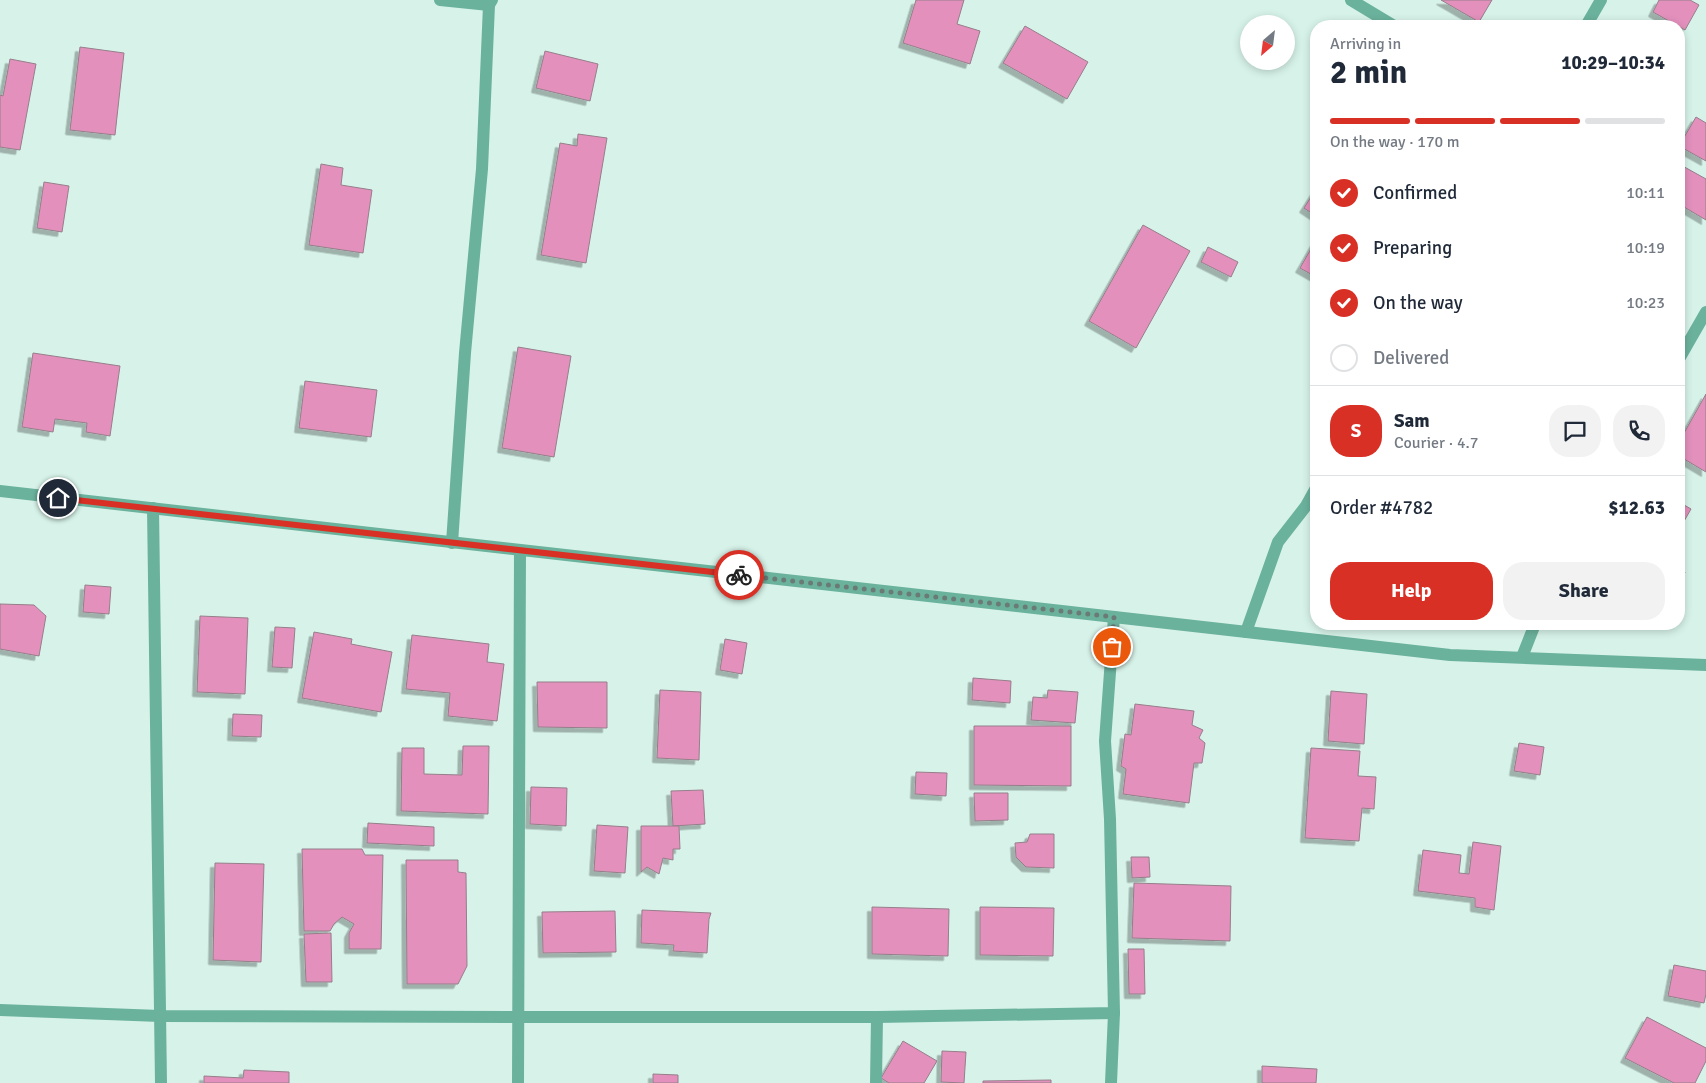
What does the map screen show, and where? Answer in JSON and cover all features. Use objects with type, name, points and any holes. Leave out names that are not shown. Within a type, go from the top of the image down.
[{"type":"street","points":[[440,0],[491,3],[482,169],[465,353],[452,543]]},
{"type":"street","points":[[1351,0],[1384,20]]},
{"type":"street","points":[[1589,20],[1601,0]]},
{"type":"street","points":[[1685,349],[1706,312]]},
{"type":"street","points":[[0,491],[1450,655],[1706,665]]},
{"type":"street","points":[[1246,632],[1278,542],[1310,499]]},
{"type":"street","points":[[153,508],[160,1083]]},
{"type":"street","points":[[518,1083],[520,551]]},
{"type":"street","points":[[1110,1083],[1114,1013],[1110,819],[1105,741],[1114,617]]},
{"type":"street","points":[[1522,657],[1533,630]]},
{"type":"street","points":[[0,1010],[160,1016],[517,1017],[877,1017],[1114,1013]]},
{"type":"street","points":[[876,1083],[877,1017]]},
{"type":"building","points":[[916,0],[964,0],[957,24],[980,31],[970,64],[903,43]]},
{"type":"building","points":[[1441,0],[1492,0],[1480,20],[1476,20]]},
{"type":"building","points":[[1659,0],[1690,0],[1699,5],[1685,30],[1685,20],[1667,20],[1653,12]]},
{"type":"building","points":[[1025,26],[1088,62],[1067,99],[1003,63]]},
{"type":"building","points":[[80,47],[124,53],[115,135],[70,130]]},
{"type":"building","points":[[545,51],[598,64],[590,101],[536,88]]},
{"type":"building","points":[[10,59],[36,64],[20,150],[0,147],[0,95],[3,96]]},
{"type":"building","points":[[1696,117],[1706,123],[1706,161],[1685,149],[1685,136]]},
{"type":"building","points":[[578,134],[607,138],[586,263],[541,255],[560,143],[577,146]]},
{"type":"building","points":[[321,164],[343,168],[341,185],[372,190],[363,253],[309,245]]},
{"type":"building","points":[[1685,167],[1706,179],[1706,220],[1685,208]]},
{"type":"building","points":[[44,182],[69,186],[62,232],[37,228]]},
{"type":"building","points":[[1310,198],[1310,212],[1304,208]]},
{"type":"building","points":[[1143,225],[1190,251],[1136,348],[1089,321]]},
{"type":"building","points":[[1208,247],[1238,262],[1231,277],[1201,262]]},
{"type":"building","points":[[1310,250],[1310,274],[1300,268]]},
{"type":"building","points":[[518,347],[571,356],[554,457],[502,448]]},
{"type":"building","points":[[33,353],[120,366],[110,436],[86,432],[87,423],[55,419],[53,432],[22,427]]},
{"type":"building","points":[[305,381],[377,390],[371,437],[299,428]]},
{"type":"building","points":[[1706,394],[1706,472],[1685,460],[1685,431]]},
{"type":"building","points":[[1685,506],[1691,509],[1685,520]]},
{"type":"building","points":[[85,585],[111,587],[109,614],[83,612]]},
{"type":"building","points":[[0,604],[34,605],[46,616],[39,656],[0,649]]},
{"type":"building","points":[[200,616],[248,618],[245,694],[197,692]]},
{"type":"building","points":[[275,627],[295,628],[292,668],[272,667]]},
{"type":"building","points":[[314,632],[352,639],[351,644],[392,652],[381,712],[302,698]]},
{"type":"building","points":[[412,635],[489,644],[487,662],[504,664],[497,721],[448,716],[450,693],[406,689]]},
{"type":"building","points":[[725,639],[747,643],[742,674],[720,670]]},
{"type":"building","points":[[973,678],[1011,681],[1010,703],[972,700]]},
{"type":"building","points":[[537,682],[607,682],[607,728],[538,727]]},
{"type":"building","points":[[660,690],[701,692],[699,760],[657,758]]},
{"type":"building","points":[[1048,690],[1078,692],[1075,723],[1031,720],[1033,697],[1047,698]]},
{"type":"building","points":[[1331,691],[1367,694],[1364,744],[1328,741]]},
{"type":"building","points":[[1135,704],[1194,711],[1192,725],[1203,730],[1199,738],[1205,743],[1202,763],[1194,763],[1189,803],[1123,794],[1126,769],[1121,766],[1125,734],[1131,735]]},
{"type":"building","points":[[233,714],[262,715],[261,737],[232,736]]},
{"type":"building","points":[[974,726],[1071,726],[1071,786],[974,785]]},
{"type":"building","points":[[1519,743],[1544,747],[1540,775],[1514,771]]},
{"type":"building","points":[[463,746],[489,746],[488,814],[401,811],[402,748],[424,748],[424,774],[462,775]]},
{"type":"building","points":[[1311,748],[1360,751],[1358,776],[1376,777],[1374,809],[1362,808],[1359,841],[1305,838]]},
{"type":"building","points":[[916,772],[947,773],[946,796],[915,794]]},
{"type":"building","points":[[531,787],[567,788],[566,826],[530,824]]},
{"type":"building","points":[[703,790],[705,824],[673,826],[671,791]]},
{"type":"building","points":[[974,793],[1008,793],[1008,820],[975,821]]},
{"type":"building","points":[[368,823],[434,827],[434,846],[367,843]]},
{"type":"building","points":[[597,825],[628,827],[625,873],[594,871]]},
{"type":"building","points":[[641,826],[679,826],[680,849],[673,849],[673,860],[663,858],[659,874],[647,867],[641,872]]},
{"type":"building","points":[[1030,834],[1054,834],[1054,868],[1026,867],[1016,857],[1015,843],[1027,842]]},
{"type":"building","points":[[1473,842],[1501,846],[1494,910],[1475,907],[1475,898],[1418,891],[1423,850],[1461,855],[1459,873],[1469,874]]},
{"type":"building","points":[[302,849],[362,849],[365,855],[383,855],[381,949],[349,949],[349,933],[354,924],[342,917],[334,924],[330,931],[304,931]]},
{"type":"building","points":[[1131,857],[1149,857],[1150,877],[1132,878]]},
{"type":"building","points":[[406,860],[458,860],[458,872],[466,873],[467,966],[458,984],[407,984]]},
{"type":"building","points":[[215,863],[264,864],[261,962],[213,960]]},
{"type":"building","points":[[1134,883],[1231,886],[1230,941],[1132,938]]},
{"type":"building","points":[[872,907],[949,909],[948,956],[872,954]]},
{"type":"building","points":[[980,907],[1054,908],[1053,956],[980,955]]},
{"type":"building","points":[[642,910],[711,913],[707,953],[673,951],[674,945],[641,943]]},
{"type":"building","points":[[615,911],[616,952],[543,953],[542,912]]},
{"type":"building","points":[[331,933],[332,982],[306,982],[304,934]]},
{"type":"building","points":[[1128,949],[1144,949],[1145,994],[1129,994]]},
{"type":"building","points":[[1674,965],[1706,971],[1704,1003],[1668,996]]},
{"type":"building","points":[[1647,1017],[1706,1048],[1706,1061],[1695,1083],[1674,1083],[1625,1058]]},
{"type":"building","points":[[903,1041],[937,1061],[924,1083],[889,1083],[881,1078]]},
{"type":"building","points":[[942,1051],[966,1052],[964,1083],[941,1082]]},
{"type":"building","points":[[1262,1066],[1317,1069],[1316,1083],[1262,1083]]},
{"type":"building","points":[[244,1070],[289,1072],[289,1083],[204,1083],[204,1076],[243,1078]]},
{"type":"building","points":[[653,1074],[678,1075],[678,1083],[653,1083]]},
{"type":"building","points":[[1051,1080],[1051,1083],[983,1083],[983,1081]]},
{"type":"way so far","points":[[739,575],[1114,617],[1112,647]]},
{"type":"route","points":[[58,498],[739,575]]}]
